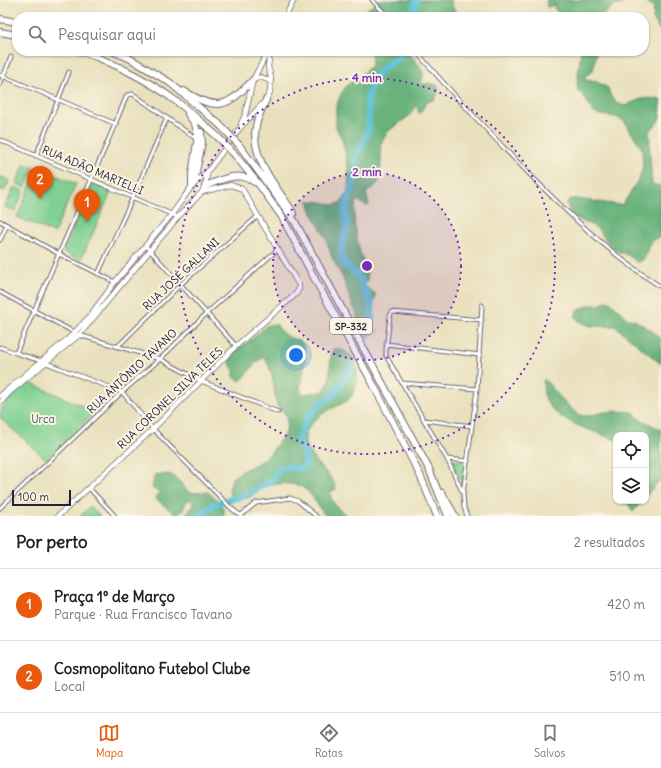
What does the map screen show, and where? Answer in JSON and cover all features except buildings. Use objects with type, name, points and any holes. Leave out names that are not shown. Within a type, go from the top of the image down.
[{"type":"highway","points":[[0,20],[12,21]]},
{"type":"highway","points":[[0,32],[12,34]]},
{"type":"highway","name":"SP-332","points":[[95,56],[127,71],[158,89],[181,105],[218,137],[260,186],[282,217],[318,286],[372,382],[429,495],[437,516]]},
{"type":"highway","name":"SP-332","points":[[124,56],[169,82],[219,124],[239,145],[294,220],[429,469],[448,516]]},
{"type":"highway","points":[[169,82],[202,101],[212,104],[222,104],[242,91],[253,80]]},
{"type":"highway","points":[[266,100],[256,125],[256,145],[262,165],[292,211],[294,220]]},
{"type":"highway","points":[[181,105],[195,124],[197,131],[198,140],[192,174],[193,186]]},
{"type":"highway","points":[[193,186],[202,143],[197,118]]},
{"type":"highway","points":[[205,186],[238,175],[251,179],[260,186]]},
{"type":"highway","points":[[429,469],[455,516]]},
{"type":"highway","points":[[429,495],[434,516]]},
{"type":"street","points":[[288,12],[294,0]]},
{"type":"street","points":[[372,0],[383,12]]},
{"type":"street","points":[[240,128],[245,115],[253,80],[266,56]]},
{"type":"street","points":[[0,396],[74,332],[146,246],[193,186],[208,170],[240,128],[266,100],[270,92],[269,56]]},
{"type":"street","points":[[421,56],[481,123],[568,213],[635,270],[661,287]]},
{"type":"street","points":[[0,85],[2,76],[11,57]]},
{"type":"street","points":[[36,156],[69,72]]},
{"type":"street","points":[[2,76],[116,124]]},
{"type":"street","points":[[253,80],[260,77],[270,81]]},
{"type":"street","points":[[16,353],[92,180],[127,95],[133,94],[198,140]]},
{"type":"street","points":[[98,274],[133,198],[167,118]]},
{"type":"street","name":"RUA ADÃO MARTELLI","points":[[0,140],[178,217]]},
{"type":"street","points":[[0,403],[10,392],[80,335],[178,217],[201,193],[205,186],[208,170]]},
{"type":"street","points":[[193,186],[192,192],[201,193],[231,185],[242,189],[278,249]]},
{"type":"street","name":"RUA JOSÉ GALLANI","points":[[117,347],[180,284],[258,216]]},
{"type":"street","points":[[0,221],[59,254],[115,282]]},
{"type":"street","points":[[0,240],[7,225]]},
{"type":"street","points":[[146,246],[236,346]]},
{"type":"street","name":"RUA CORONEL SILVA TELES","points":[[58,516],[153,429],[236,346],[296,294],[299,289],[299,285],[278,249]]},
{"type":"street","name":"RUA ANTÔNIO TAVANO","points":[[0,508],[122,392],[160,359],[207,313],[278,249]]},
{"type":"street","points":[[0,292],[80,335],[160,359],[201,381],[278,412]]},
{"type":"street","points":[[467,516],[464,507],[463,493],[477,389],[482,306]]},
{"type":"street","points":[[463,493],[447,459],[386,356],[386,344],[390,316],[392,312],[395,311],[482,320]]},
{"type":"street","points":[[386,344],[480,354]]},
{"type":"street","points":[[0,347],[47,363],[122,392],[153,429],[218,496],[241,516],[256,503],[290,498],[298,501],[316,516]]},
{"type":"street","points":[[402,383],[477,389]]},
{"type":"street","points":[[424,420],[472,426]]},
{"type":"street","points":[[447,459],[468,461]]},
{"type":"street","points":[[89,488],[114,516]]},
{"type":"green space","points":[[376,0],[451,0],[456,12],[365,12],[370,7],[374,6]]},
{"type":"green space","points":[[546,0],[627,0],[622,4],[613,6],[606,12],[557,12],[554,8],[555,4],[547,7]]},
{"type":"green space","points":[[641,0],[661,0],[661,32],[653,19],[654,7]]},
{"type":"green space","points":[[371,56],[412,56],[423,73],[420,85],[432,83],[438,86],[439,90],[435,99],[426,103],[420,113],[418,112],[418,106],[415,107],[410,115],[387,133],[380,145],[381,164],[378,183],[366,193],[369,205],[366,206],[358,200],[356,203],[354,221],[360,252],[367,275],[367,282],[361,283],[375,293],[372,308],[374,330],[375,332],[380,330],[373,334],[366,335],[361,330],[343,278],[332,258],[326,238],[312,213],[308,201],[334,205],[340,203],[347,193],[349,186],[348,166],[342,139],[336,127],[336,107],[341,94],[348,84],[372,64]]},
{"type":"green space","points":[[580,56],[596,56],[593,71],[585,76],[584,79],[597,82],[608,88],[610,95],[616,102],[626,106],[643,99],[652,98],[661,100],[660,118],[649,131],[649,143],[652,184],[658,186],[661,185],[661,237],[651,242],[648,246],[644,259],[641,261],[636,262],[630,256],[613,249],[597,228],[571,215],[567,203],[571,199],[620,205],[623,204],[639,179],[643,166],[642,149],[624,121],[616,117],[594,113],[585,98],[578,91],[577,84]]},
{"type":"green space","points":[[25,164],[34,168],[25,188],[16,183]]},
{"type":"green space","points":[[38,168],[76,184],[54,233],[17,217]]},
{"type":"green space","points":[[0,176],[10,181],[4,191],[0,189]]},
{"type":"green space","points":[[93,184],[111,192],[81,260],[63,252]]},
{"type":"green space","points":[[14,187],[24,191],[15,211],[5,207]]},
{"type":"green space","points":[[607,301],[613,304],[628,319],[634,320],[651,330],[661,339],[661,364],[615,326],[591,326],[580,322],[575,317],[577,311],[589,305],[599,305]]},
{"type":"green space","points":[[272,324],[277,325],[284,334],[300,341],[303,345],[305,356],[304,370],[300,387],[302,394],[323,392],[328,381],[330,360],[333,349],[338,349],[345,352],[355,361],[357,382],[351,397],[318,417],[310,426],[305,438],[306,446],[316,462],[335,484],[336,489],[330,492],[333,503],[347,516],[326,516],[305,489],[295,485],[271,485],[259,490],[246,499],[230,496],[229,490],[232,478],[269,455],[286,432],[287,418],[284,412],[278,408],[272,374],[265,357],[257,362],[240,381],[234,377],[234,370],[230,364],[230,357],[234,351],[251,340],[266,326]]},
{"type":"green space","points":[[544,379],[567,405],[581,415],[613,411],[634,412],[638,418],[661,430],[661,480],[649,492],[649,432],[613,432],[613,439],[567,420],[548,404],[544,393]]},
{"type":"green space","name":"Urca","points":[[28,382],[96,412],[46,459],[0,418],[6,402],[14,393]]},
{"type":"green space","points":[[450,460],[466,462],[463,486]]},
{"type":"green space","points":[[155,474],[171,475],[177,479],[190,493],[208,492],[223,508],[224,516],[184,516],[194,505],[192,500],[188,500],[182,511],[175,514],[156,499],[156,496],[160,493],[152,488]]},
{"type":"green space","points":[[629,504],[640,504],[633,512]]},
{"type":"green space","points":[[90,506],[100,516],[80,516]]},
{"type":"waterway","points":[[413,12],[416,0]]},
{"type":"waterway","points":[[368,336],[372,317],[371,303],[358,276],[344,263],[341,255],[347,227],[345,210],[355,176],[356,155],[366,138],[369,127],[368,98],[372,82],[383,68],[399,56]]},
{"type":"waterway","points":[[200,516],[214,504],[246,495],[271,481],[279,469],[289,467],[299,469],[304,467],[306,459],[298,440],[308,417],[318,405],[333,395],[341,385],[351,366]]},
{"type":"place","name":"Cosmopolitano Futebol Clube","points":[[40,199]]},
{"type":"place","name":"Praça 1º de Março","points":[[87,222]]}]
